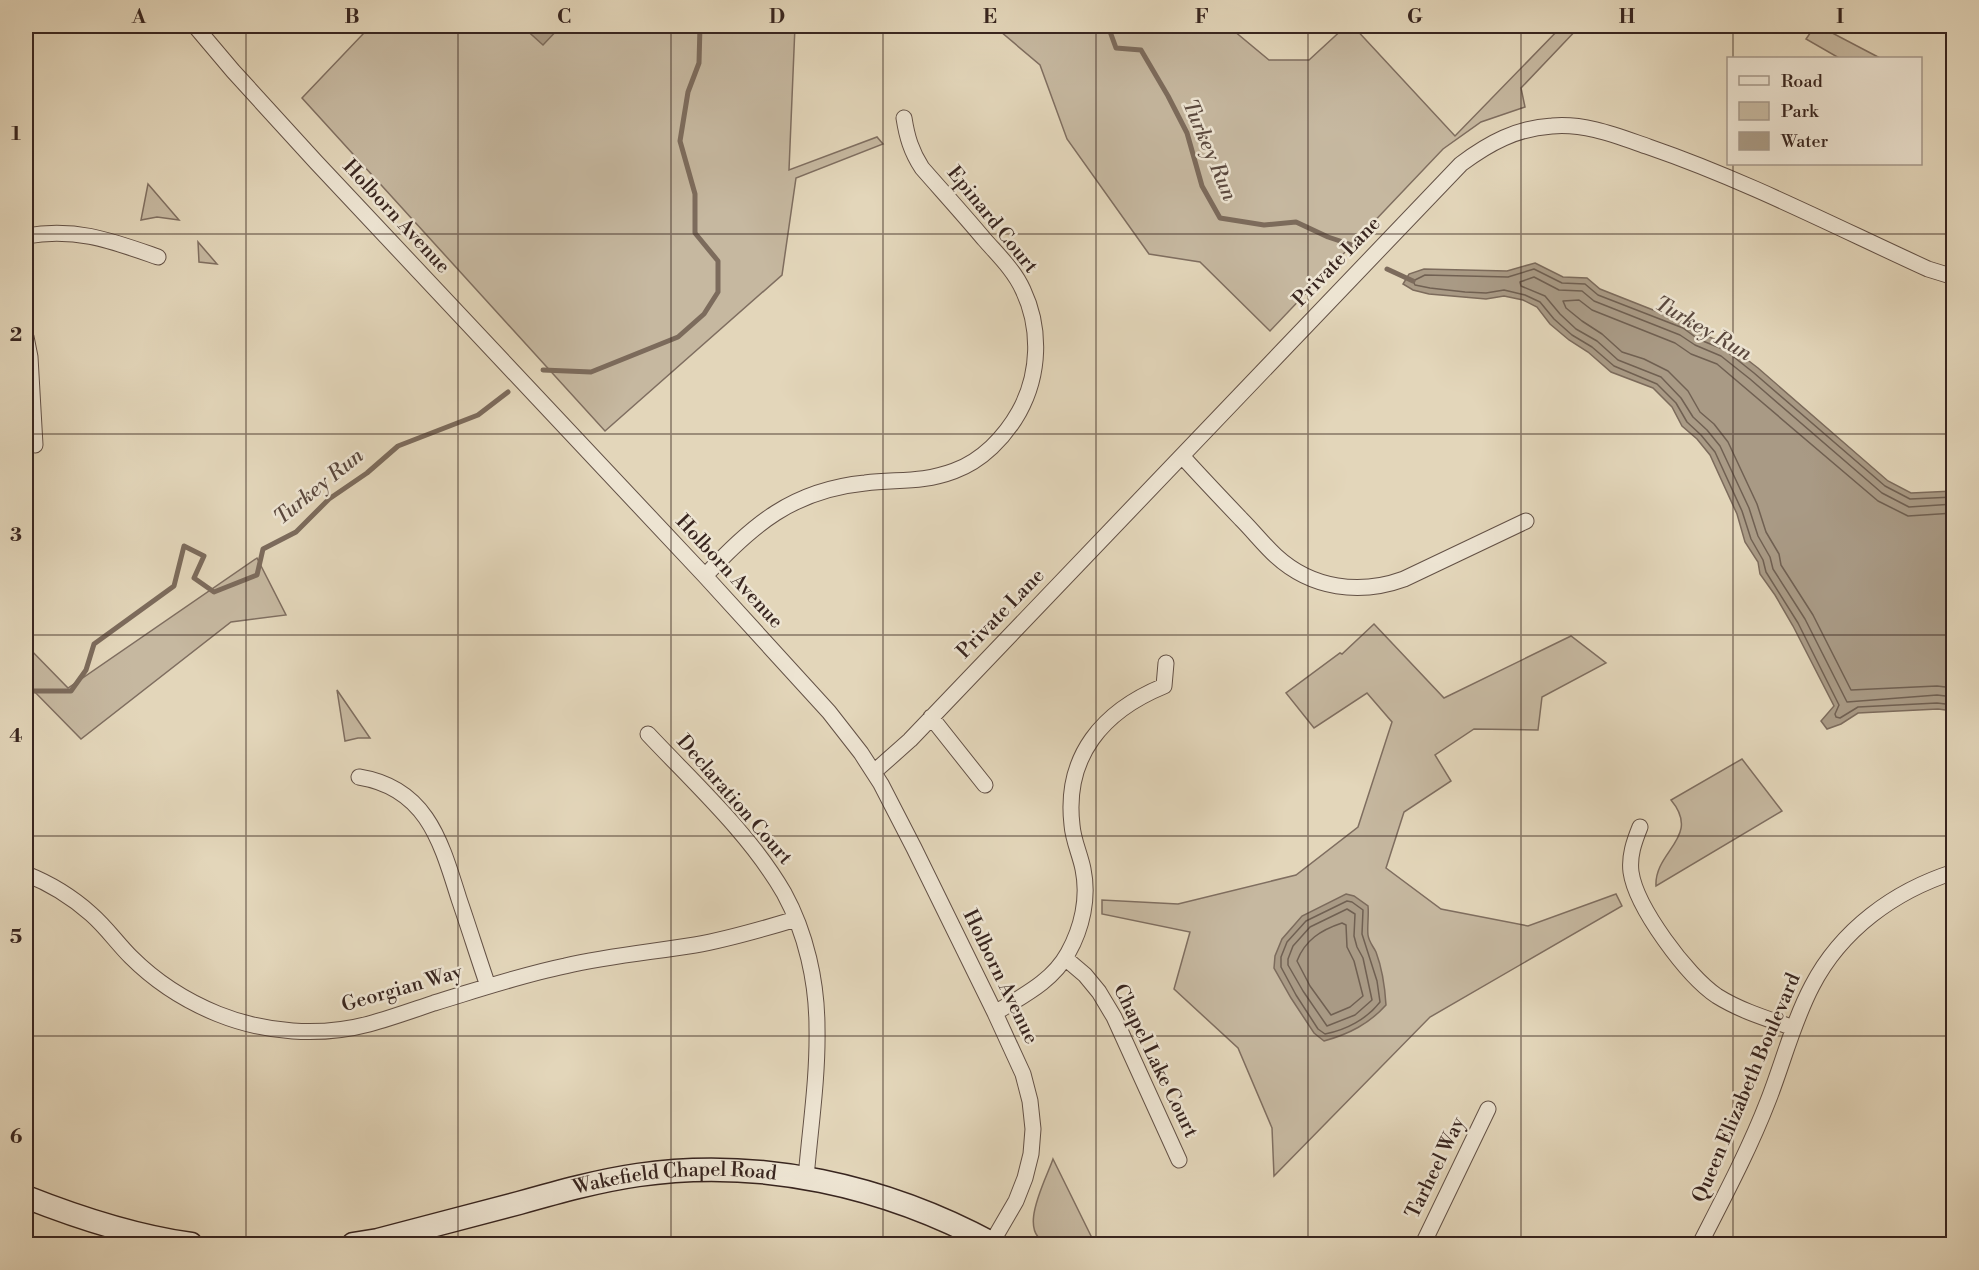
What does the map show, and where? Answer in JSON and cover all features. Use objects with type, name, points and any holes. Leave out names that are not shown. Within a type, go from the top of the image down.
[{"type":"main road","name":"Wakefield Chapel Road","points":[[353,1245],[379,1242],[594,1182],[640,1175],[734,1170],[806,1178],[871,1193],[946,1220],[992,1244]]},
{"type":"main road","points":[[26,1197],[84,1219],[191,1245]]},
{"type":"street","name":"Holborn Avenue","points":[[195,26],[316,162],[705,576],[829,712],[874,772],[995,1013],[1023,1074],[1030,1101],[1033,1129],[1031,1154],[1025,1178],[1016,1201],[992,1244]]},
{"type":"street","name":"Epinard Court","points":[[705,576],[749,530],[773,513],[801,499],[829,489],[854,484],[920,481],[957,470],[977,459],[996,444],[1013,424],[1024,404],[1032,380],[1036,357],[1033,323],[1023,289],[1010,269],[922,168],[907,138],[904,118]]},
{"type":"street","name":"Private Lane","points":[[874,772],[932,717],[1461,164],[1482,148],[1510,135],[1552,126],[1575,126],[1610,133],[1716,172],[1928,269],[1953,277]]},
{"type":"street","points":[[26,236],[47,232],[76,233],[105,238],[158,257]]},
{"type":"street","points":[[26,337],[30,357],[35,445]]},
{"type":"street","points":[[1182,456],[1276,556],[1309,577],[1338,587],[1361,589],[1394,583],[1526,521]]},
{"type":"street","points":[[995,1013],[1037,988],[1065,958],[1078,931],[1084,910],[1086,890],[1072,828],[1070,806],[1072,782],[1089,743],[1102,725],[1120,709],[1144,694],[1164,686],[1166,663]]},
{"type":"street","points":[[932,717],[985,784]]},
{"type":"street","name":"Declaration Court","points":[[648,734],[724,815],[765,864],[784,894],[796,919],[810,961],[817,1029],[806,1178]]},
{"type":"street","points":[[359,777],[387,784],[405,795],[420,809],[433,827],[446,856],[488,986]]},
{"type":"street","points":[[1640,827],[1633,844],[1632,874],[1644,904],[1673,953],[1716,995],[1739,1008],[1794,1028]]},
{"type":"street","name":"Queen Elizabeth Boulevard","points":[[1700,1245],[1746,1152],[1768,1101],[1794,1028],[1812,986],[1828,959],[1870,915],[1896,897],[1923,883],[1953,872]]},
{"type":"street","name":"Georgian Way","points":[[26,874],[67,895],[91,914],[131,957],[155,978],[183,997],[218,1014],[247,1024],[280,1030],[313,1032],[369,1024],[488,986],[565,966],[697,944],[796,919]]},
{"type":"street","name":"Chapel Lake Court","points":[[1065,958],[1085,975],[1099,992],[1114,1017],[1179,1160]]},
{"type":"street","name":"Tarheel Way","points":[[1423,1245],[1488,1110]]},
{"type":"green space","points":[[356,26],[795,26],[789,170],[877,137],[883,144],[796,178],[782,275],[605,431],[302,98],[363,34]]},
{"type":"green space","points":[[994,26],[1228,26],[1269,60],[1309,60],[1346,26],[1353,26],[1455,136],[1562,26],[1580,26],[1521,88],[1525,107],[1481,122],[1443,149],[1270,331],[1200,262],[1149,254],[1067,139],[1040,65]]},
{"type":"green space","points":[[1815,26],[1819,26],[1878,57],[1837,57],[1806,39]]},
{"type":"green space","points":[[148,184],[179,220],[157,217],[141,220]]},
{"type":"green space","points":[[198,242],[217,264],[199,262]]},
{"type":"green space","points":[[257,558],[286,615],[231,622],[81,739],[26,683],[26,645],[68,688]]},
{"type":"green space","points":[[1374,624],[1444,698],[1571,636],[1606,663],[1542,697],[1538,730],[1474,729],[1435,755],[1451,781],[1404,812],[1386,868],[1441,909],[1528,926],[1616,894],[1622,906],[1430,1017],[1274,1176],[1272,1128],[1238,1048],[1174,989],[1190,932],[1102,914],[1102,900],[1178,904],[1296,875],[1358,827],[1392,722],[1367,693],[1314,728],[1286,693],[1340,653],[1342,654]]},
{"type":"green space","points":[[337,690],[370,738],[345,741]]},
{"type":"green space","points":[[1742,759],[1782,811],[1656,886],[1657,874],[1679,834],[1681,824],[1679,813],[1671,800]]},
{"type":"green space","points":[[1053,1159],[1095,1244],[1068,1246],[1052,1244],[1041,1239],[1035,1231],[1033,1220],[1035,1207]]},
{"type":"water","points":[[522,26],[561,26],[543,45]]},
{"type":"water","points":[[1535,263],[1563,277],[1587,278],[1600,289],[1686,323],[1700,333],[1728,345],[1758,368],[1888,481],[1911,493],[1953,491],[1953,711],[1938,709],[1858,713],[1841,724],[1827,729],[1821,721],[1834,706],[1793,626],[1760,574],[1758,562],[1745,542],[1737,514],[1710,455],[1682,426],[1672,407],[1653,388],[1611,372],[1550,324],[1537,307],[1523,300],[1504,296],[1486,299],[1429,294],[1413,290],[1403,284],[1409,274],[1424,269],[1507,271]]},
{"type":"water","points":[[1346,894],[1354,896],[1368,906],[1368,935],[1380,965],[1386,1005],[1358,1028],[1324,1041],[1314,1033],[1291,998],[1274,968],[1275,956],[1282,939],[1302,916]]},
{"type":"waterway","name":"Turkey Run","points":[[543,370],[591,372],[678,337],[704,314],[718,292],[718,261],[695,233],[695,194],[680,141],[688,92],[699,63],[700,26]]},
{"type":"waterway","name":"Turkey Run","points":[[1108,26],[1116,48],[1141,50],[1168,96],[1187,133],[1202,186],[1220,218],[1264,225],[1296,222],[1352,245]]},
{"type":"waterway","name":"Turkey Run","points":[[1387,269],[1413,281]]},
{"type":"waterway","name":"Turkey Run","points":[[26,691],[71,691],[86,670],[94,644],[174,586],[184,546],[204,556],[194,578],[214,592],[257,575],[263,549],[296,532],[329,499],[367,473],[398,446],[478,415],[508,392]]}]
